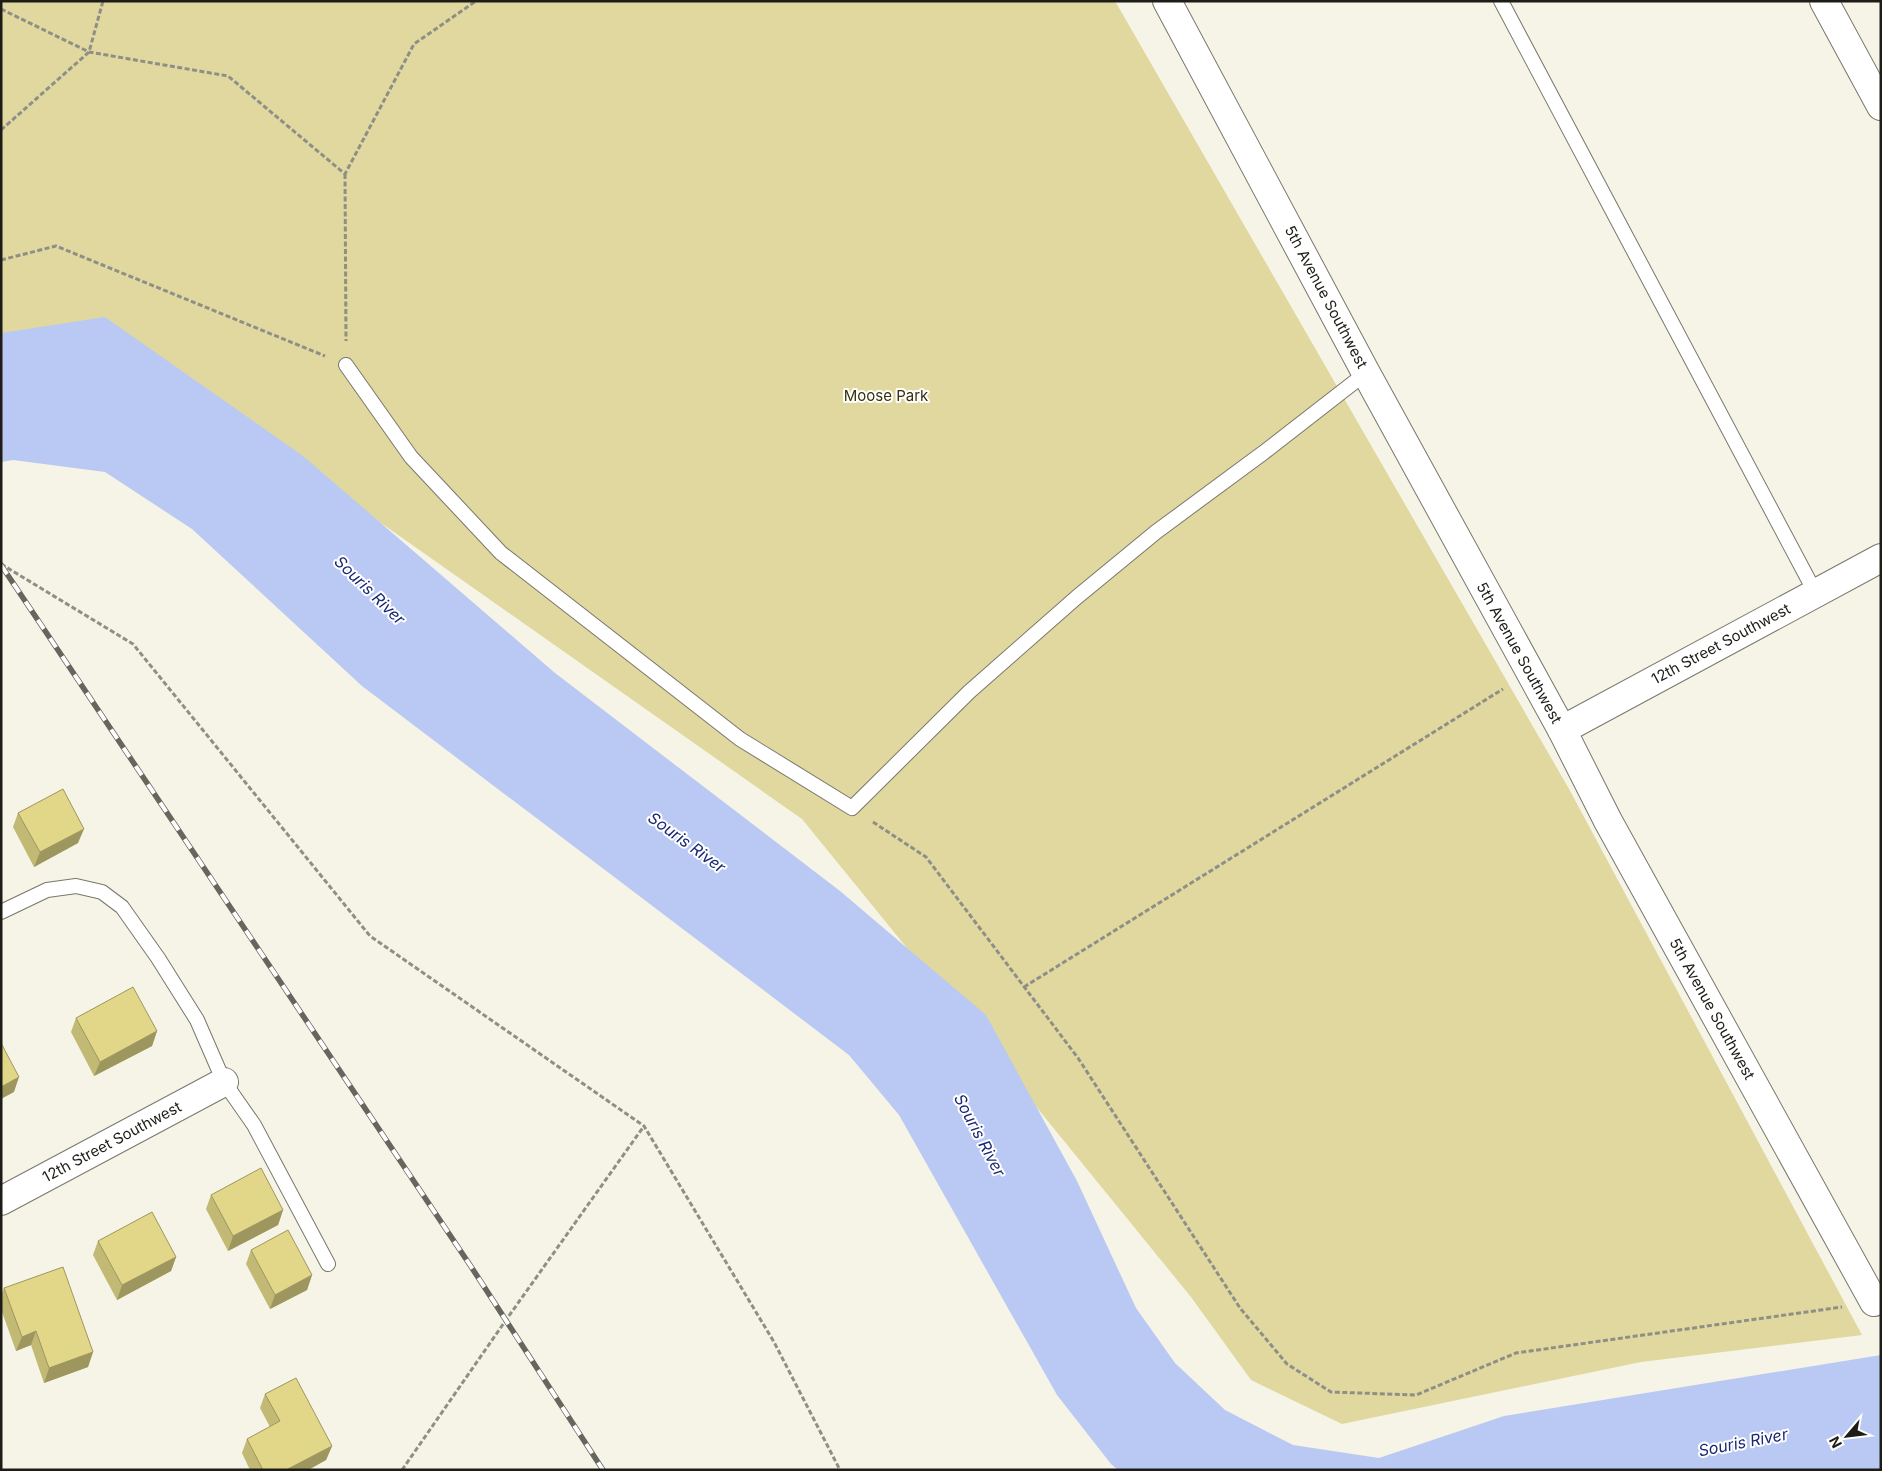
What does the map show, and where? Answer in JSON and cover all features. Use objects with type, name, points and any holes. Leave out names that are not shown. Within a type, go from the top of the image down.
[{"type":"street","name":"5th Avenue Southwest","points":[[1168,1],[1366,373],[1562,730],[1608,820],[1874,1302]]},
{"type":"street","points":[[1824,1],[1881,106]]},
{"type":"street","name":"12th Street Southwest","points":[[1562,730],[1881,558]]},
{"type":"street","name":"12th Street Southwest","points":[[1,1201],[224,1082]]},
{"type":"lane","points":[[1501,1],[1816,594]]},
{"type":"lane","points":[[346,365],[411,457],[501,553],[740,739],[852,808],[969,692],[1077,598],[1156,532],[1263,453],[1366,373]]},
{"type":"lane","points":[[1,912],[47,890],[76,886],[102,892],[122,907],[158,958],[197,1020],[224,1082],[254,1126],[328,1264]]},
{"type":"path","points":[[1,130],[89,52],[103,1]]},
{"type":"path","points":[[1,260],[56,246],[346,365],[345,174],[414,44],[476,1]]},
{"type":"path","points":[[1,9],[89,52],[228,76],[345,174]]},
{"type":"path","points":[[1,564],[133,644],[370,936],[644,1126],[774,1342],[840,1470]]},
{"type":"path","points":[[1024,987],[1469,710],[1531,674]]},
{"type":"path","points":[[852,808],[926,857],[1078,1058],[1240,1308],[1288,1364],[1331,1392],[1416,1395],[1516,1353],[1874,1302]]},
{"type":"path","points":[[402,1470],[644,1126]]},
{"type":"green space","name":"Moose Park","points":[[1,1],[1115,1],[1569,789],[1862,1335],[1641,1362],[1342,1424],[1251,1380],[1191,1297],[802,819],[226,414],[1,348]]},
{"type":"water","name":"Souris River","points":[[105,317],[303,456],[555,673],[840,891],[986,1015],[1077,1181],[1136,1308],[1175,1363],[1225,1410],[1293,1445],[1379,1458],[1504,1416],[1881,1355],[1881,1470],[1118,1470],[1111,1464],[1057,1395],[899,1115],[849,1055],[362,686],[192,529],[105,472],[13,460],[1,462],[1,333]]},
{"type":"building","points":[[63,789],[84,829],[40,852],[18,813]]},
{"type":"building","points":[[133,987],[157,1031],[100,1062],[76,1018]]},
{"type":"building","points":[[1,1043],[19,1077],[1,1087]]},
{"type":"building","points":[[261,1168],[283,1210],[233,1236],[211,1195]]},
{"type":"building","points":[[152,1212],[176,1257],[122,1285],[98,1241]]},
{"type":"building","points":[[288,1230],[312,1275],[275,1295],[251,1250]]},
{"type":"building","points":[[63,1267],[93,1352],[49,1368],[36,1331],[22,1337],[4,1288]]},
{"type":"building","points":[[296,1378],[332,1446],[286,1470],[263,1470],[247,1439],[280,1421],[265,1394]]},
{"type":"railway","points":[[1,565],[470,1265],[603,1470]]}]
